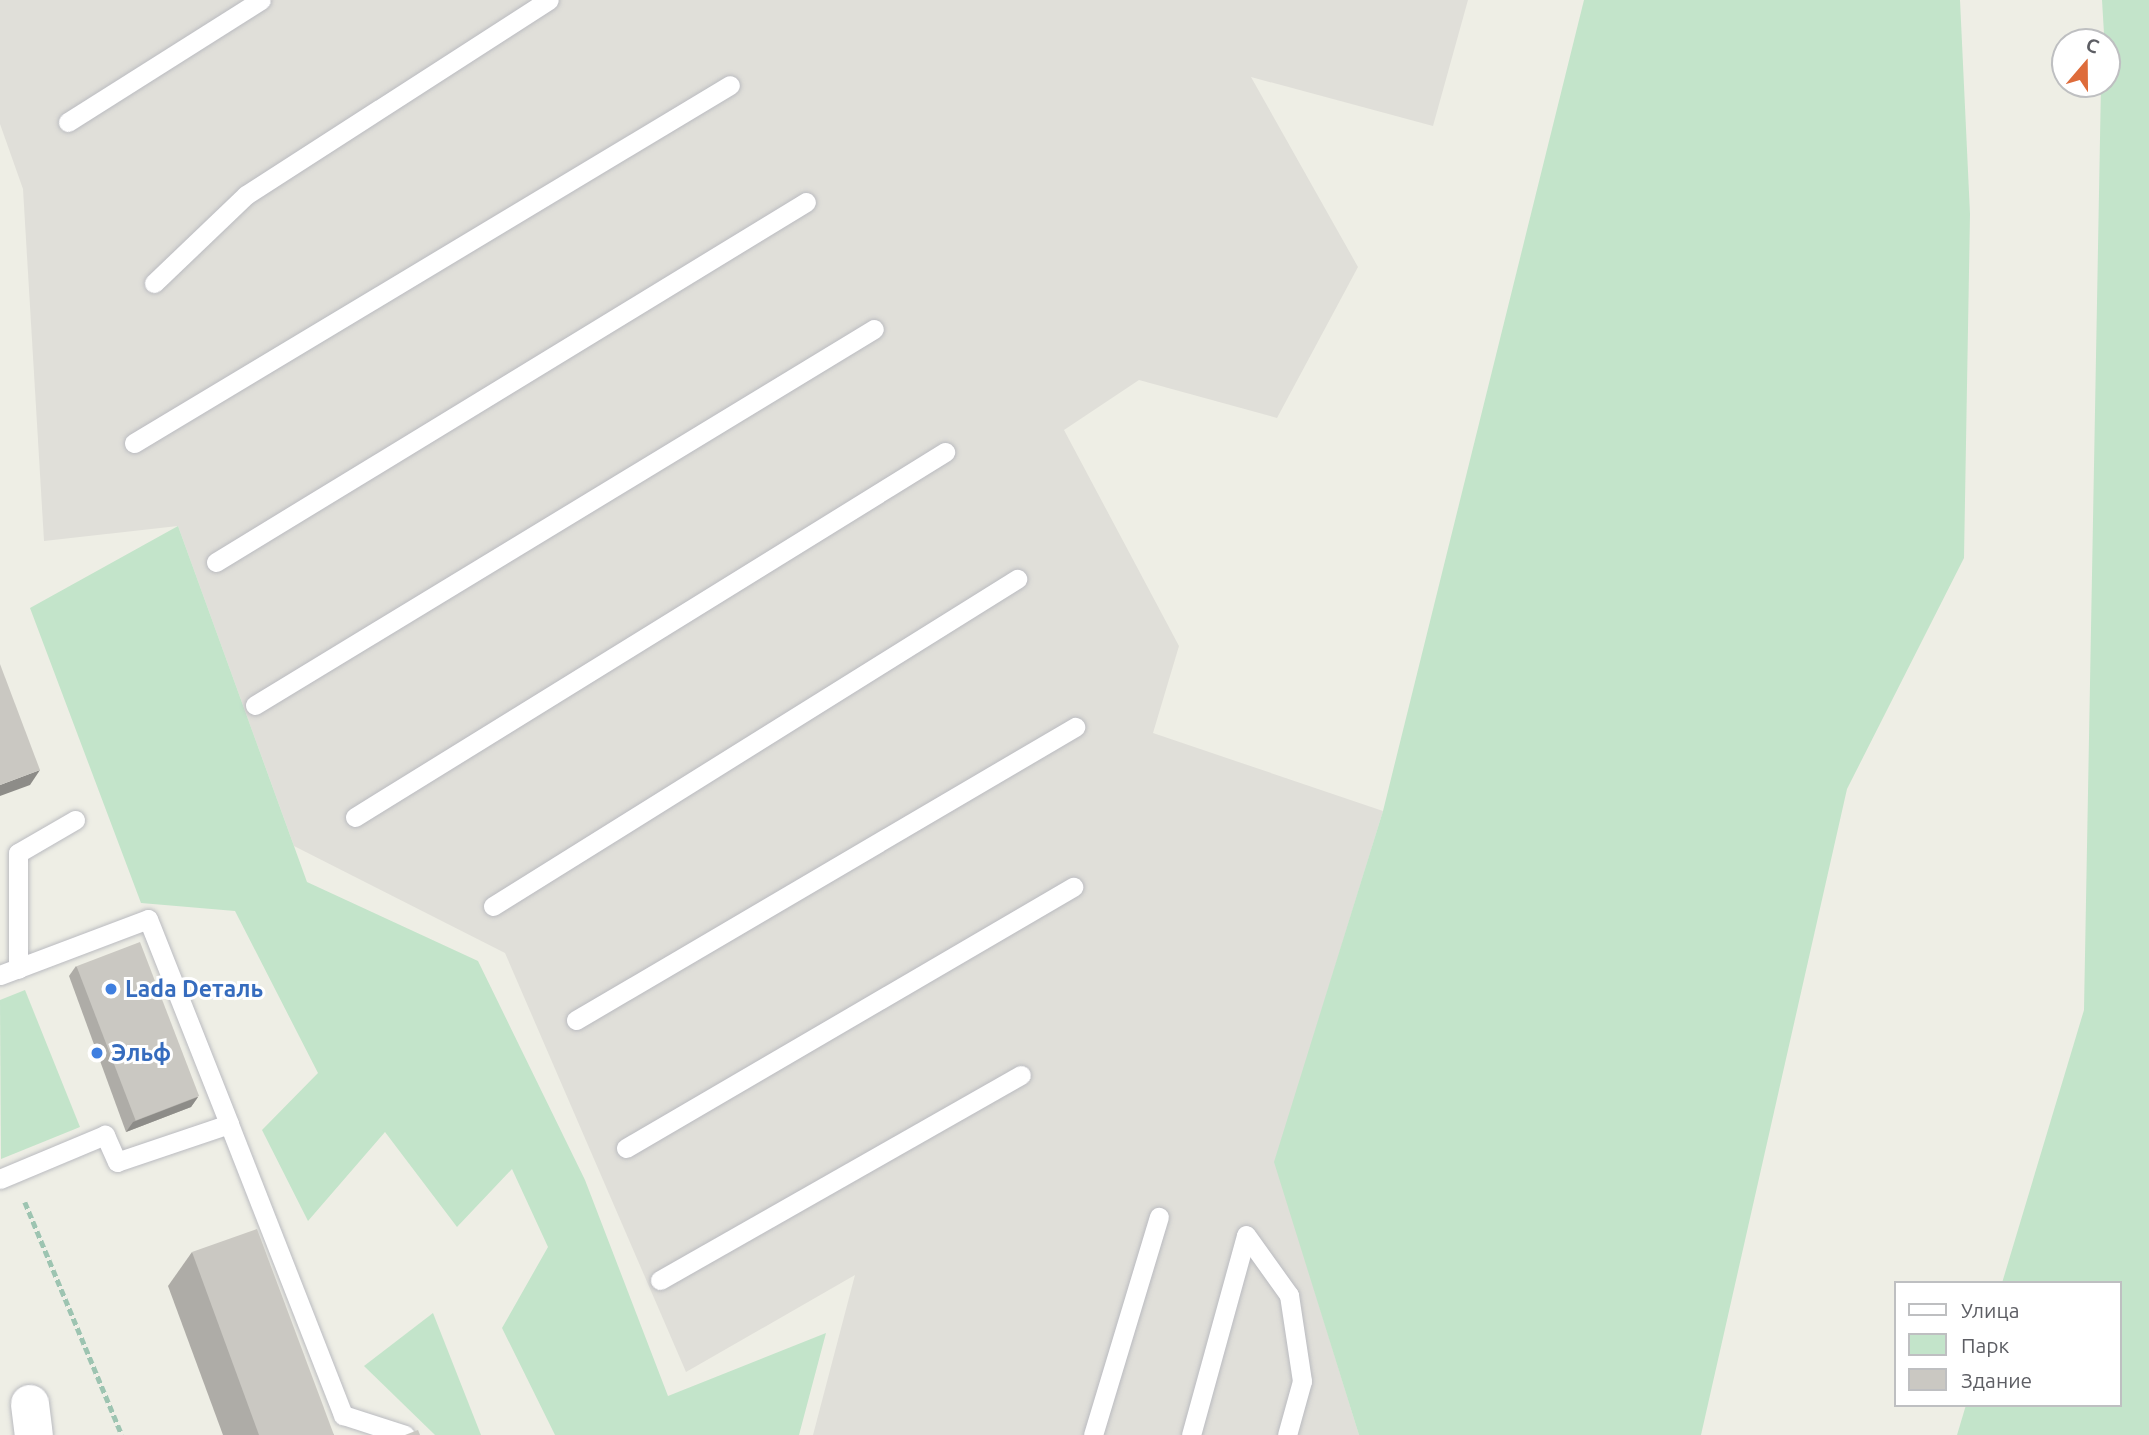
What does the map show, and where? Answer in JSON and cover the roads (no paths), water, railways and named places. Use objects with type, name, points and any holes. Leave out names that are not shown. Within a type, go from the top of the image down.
[{"type":"lane","points":[[68,122],[261,0]]},
{"type":"lane","points":[[154,283],[246,195],[549,0]]},
{"type":"lane","points":[[134,443],[730,85]]},
{"type":"lane","points":[[216,562],[806,202]]},
{"type":"lane","points":[[256,705],[874,329]]},
{"type":"lane","points":[[355,817],[945,452]]},
{"type":"lane","points":[[493,906],[1017,579]]},
{"type":"lane","points":[[576,1020],[1076,727]]},
{"type":"lane","points":[[75,820],[18,853],[9,972],[148,919],[343,1415],[405,1435]]},
{"type":"lane","points":[[626,1148],[1073,887]]},
{"type":"lane","points":[[660,1280],[1021,1075]]},
{"type":"lane","points":[[0,1180],[105,1135],[117,1162],[229,1124]]},
{"type":"lane","points":[[1093,1435],[1159,1217]]},
{"type":"lane","points":[[1191,1435],[1246,1235],[1289,1295],[1303,1381],[1287,1435]]},
{"type":"place","name":"Lada Dеталь","points":[[111,989]]},
{"type":"place","name":"Эльф","points":[[97,1053]]}]
